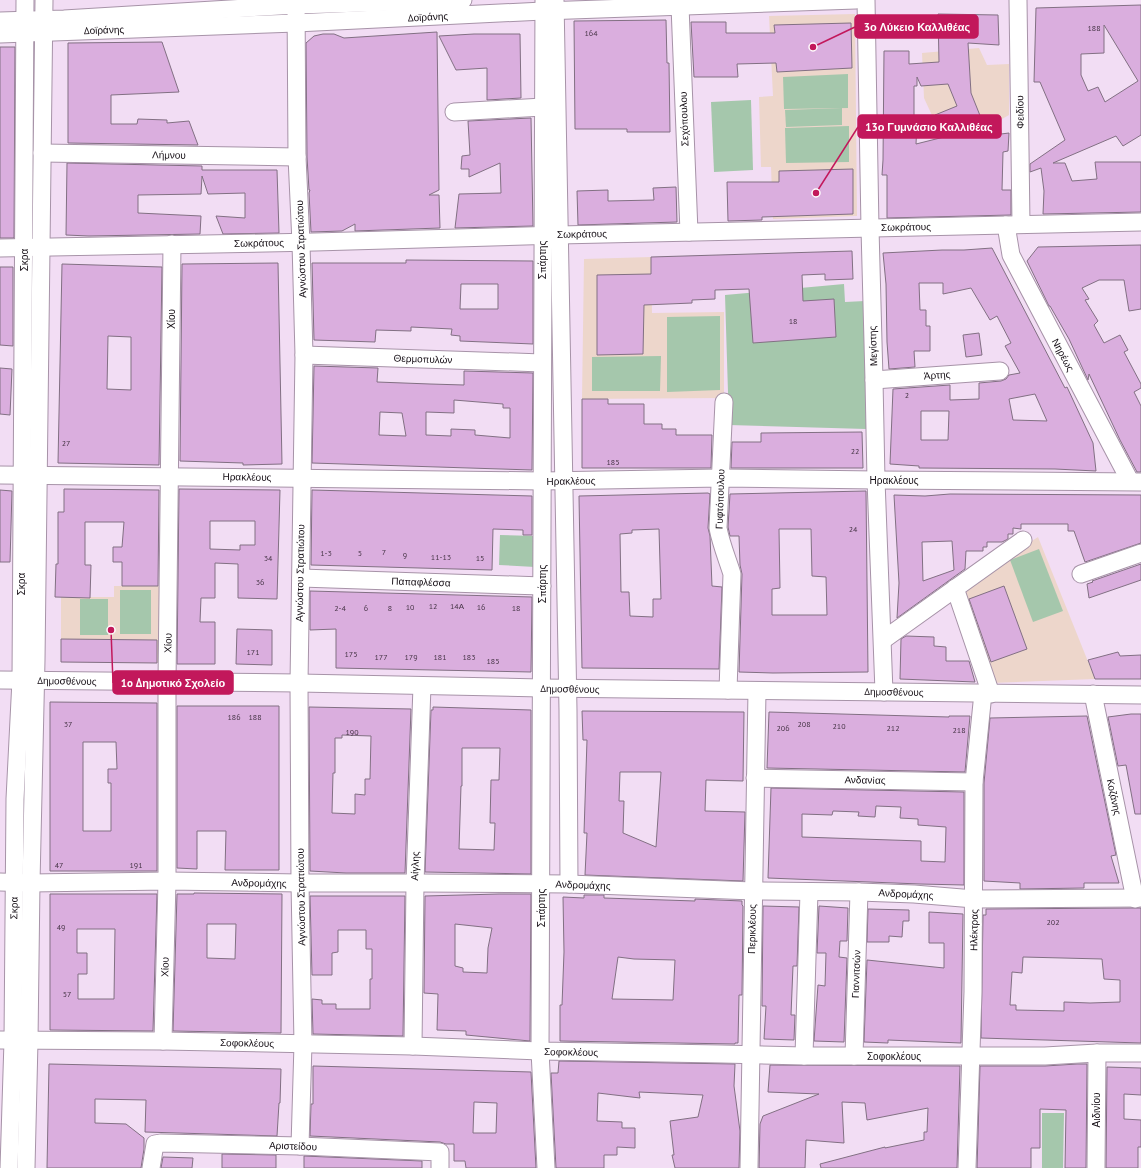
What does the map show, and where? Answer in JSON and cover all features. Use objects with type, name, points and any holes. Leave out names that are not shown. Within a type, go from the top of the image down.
[{"type":"street","name":"Σκρα","points":[[9,1168],[6,1040],[28,680],[30,476],[24,247],[25,0]]},
{"type":"street","name":"Σκρα","points":[[30,476],[41,247],[44,0]]},
{"type":"street","name":"Δοϊράνης","points":[[44,26],[296,3],[463,0]]},
{"type":"street","name":"Δοϊράνης","points":[[0,21],[25,26],[296,23],[550,6],[680,6],[856,0]]},
{"type":"street","name":"Μεγίστης","points":[[866,0],[876,480],[884,692]]},
{"type":"street","name":"Φειδίου","points":[[1014,225],[1018,0]]},
{"type":"street","name":"Αγνώστου Στρατιώτου","points":[[296,3],[297,157],[304,355],[299,683],[300,883],[304,1044],[300,1146]]},
{"type":"street","name":"Σπάρτης","points":[[546,1168],[540,1051],[542,235],[543,107],[550,6]]},
{"type":"street","name":"Σπάρτης","points":[[550,6],[559,235],[564,481],[569,884]]},
{"type":"street","name":"Σεχόπουλου","points":[[680,6],[689,232]]},
{"type":"street","name":"Δοϊράνης","points":[[0,34],[25,26]]},
{"type":"street","points":[[454,112],[543,107]]},
{"type":"street","name":"Λήμνου","points":[[42,153],[297,157]]},
{"type":"street","name":"Σωκράτους","points":[[0,248],[1141,222]]},
{"type":"street","name":"Νηρέως","points":[[1014,225],[1010,255],[1135,482]]},
{"type":"street","name":"Χίου","points":[[163,1041],[167,881],[167,682],[172,244]]},
{"type":"street","name":"Θερμοπυλών","points":[[304,355],[542,363]]},
{"type":"street","name":"Άρτης","points":[[874,380],[1000,371]]},
{"type":"street","name":"Γυφτόπουλου","points":[[724,402],[718,528],[720,542],[727,556],[732,574],[728,690]]},
{"type":"street","name":"Ηρακλέους","points":[[0,475],[542,481],[721,478],[1135,482]]},
{"type":"street","points":[[883,640],[1023,540]]},
{"type":"street","points":[[1081,574],[1141,553]]},
{"type":"street","name":"Παπαφλέσσα","points":[[301,578],[542,586]]},
{"type":"street","points":[[955,588],[987,693]]},
{"type":"street","name":"Δημοσθένους","points":[[0,680],[299,683],[567,689],[1141,695]]},
{"type":"street","name":"Σκρα","points":[[26,1168],[29,1041],[8,799],[28,680]]},
{"type":"street","name":"Αίγλης","points":[[413,1046],[415,882],[422,686]]},
{"type":"street","name":"Περικλέους","points":[[749,1168],[757,691]]},
{"type":"street","name":"Ηλέκτρας","points":[[967,1168],[974,899],[974,782],[987,693]]},
{"type":"street","name":"Κοζάνης","points":[[1093,694],[1138,899]]},
{"type":"street","name":"Ανδανiας","points":[[755,778],[974,782]]},
{"type":"street","name":"Ανδρομάχης","points":[[15,882],[167,881],[211,875],[300,883],[415,882],[569,884],[753,891],[914,894],[974,899],[1138,899]]},
{"type":"street","points":[[804,1056],[809,892]]},
{"type":"street","name":"Γιαννιτσών","points":[[854,1056],[858,892]]},
{"type":"street","name":"Σοφοκλέους","points":[[6,1040],[163,1041],[413,1046],[540,1051],[804,1056],[1045,1056],[1097,1053],[1141,1054]]},
{"type":"street","name":"Αιδινίου","points":[[1096,1168],[1097,1053]]},
{"type":"street","name":"Αριστείδου","points":[[151,1168],[154,1144],[300,1146],[440,1152],[440,1168]]},
{"type":"shaded area","points":[[855,14],[857,216],[773,219],[771,167],[761,167],[759,97],[773,96],[769,16]]},
{"type":"shaded area","points":[[979,48],[987,65],[1009,64],[1009,115],[948,150],[924,98],[922,53]]},
{"type":"shaded area","points":[[651,257],[652,313],[724,312],[724,398],[582,399],[584,259]]},
{"type":"shaded area","points":[[1038,537],[1095,679],[991,683],[959,589]]},
{"type":"shaded area","points":[[114,586],[160,586],[160,663],[61,662],[61,597],[114,597]]},
{"type":"green space","points":[[848,74],[848,108],[784,109],[783,77]]},
{"type":"green space","points":[[751,100],[753,170],[714,172],[711,102]]},
{"type":"green space","points":[[842,108],[842,125],[786,127],[785,110]]},
{"type":"green space","points":[[849,126],[849,162],[786,163],[785,128]]},
{"type":"green space","points":[[844,284],[845,302],[865,301],[866,429],[729,425],[725,295]]},
{"type":"green space","points":[[720,316],[720,390],[667,392],[667,317]]},
{"type":"green space","points":[[661,356],[660,391],[592,391],[592,357]]},
{"type":"green space","points":[[500,535],[536,536],[535,567],[499,565]]},
{"type":"green space","points":[[1039,549],[1063,611],[1033,622],[1010,560]]},
{"type":"green space","points":[[120,590],[151,590],[151,634],[120,634]]},
{"type":"green space","points":[[80,599],[108,599],[108,635],[80,635]]},
{"type":"green space","points":[[1042,1113],[1064,1113],[1063,1168],[1042,1168]]},
{"type":"building","points":[[1141,5],[1141,135],[1123,146],[1116,136],[1053,163],[1065,163],[1072,181],[1097,179],[1095,162],[1141,162],[1141,212],[1043,214],[1044,191],[1041,168],[1030,172],[1030,164],[1065,140],[1040,82],[1034,82],[1036,8]],"holes":[[[1104,25],[1138,81],[1105,102],[1098,87],[1088,91],[1081,75],[1081,54],[1104,53]]]},
{"type":"building","points":[[938,14],[998,15],[999,45],[968,43],[971,93],[985,128],[1000,120],[1001,134],[1009,133],[1008,151],[1003,152],[1002,190],[1011,190],[1011,215],[887,218],[887,175],[882,175],[884,51],[909,51],[909,64],[939,62]],"holes":[[[917,77],[921,86],[948,84],[957,106],[935,115],[944,137],[916,144],[917,123],[914,125],[914,86],[917,86]]]},
{"type":"building","points":[[666,20],[667,63],[669,63],[670,132],[627,132],[627,129],[575,129],[574,21]]},
{"type":"building","points":[[691,22],[726,22],[726,33],[775,33],[774,25],[851,23],[852,68],[777,72],[776,63],[737,64],[738,77],[694,77]]},
{"type":"building","points":[[437,32],[439,190],[429,195],[439,195],[440,228],[355,231],[355,224],[342,231],[311,232],[310,190],[307,157],[306,43],[314,36],[323,34],[334,34],[344,38]]},
{"type":"building","points":[[520,34],[521,98],[487,100],[487,68],[456,70],[439,36]]},
{"type":"building","points":[[162,42],[179,92],[111,95],[111,124],[137,124],[138,119],[167,120],[167,123],[189,121],[198,145],[68,143],[68,43]]},
{"type":"building","points":[[0,47],[15,47],[14,238],[0,238]]},
{"type":"building","points":[[531,118],[533,226],[455,228],[459,194],[501,193],[500,163],[469,177],[469,169],[461,169],[462,156],[470,155],[468,121]]},
{"type":"building","points":[[67,163],[202,166],[202,170],[277,170],[279,233],[223,234],[216,216],[245,218],[245,193],[208,194],[202,176],[201,194],[138,195],[138,213],[201,216],[200,234],[66,235]]},
{"type":"building","points":[[853,169],[853,214],[762,217],[762,220],[728,221],[727,182],[779,182],[779,171]]},
{"type":"building","points":[[676,187],[677,222],[578,225],[577,191],[608,190],[608,201],[654,200],[653,188]]},
{"type":"building","points":[[1141,245],[1141,309],[1129,311],[1124,280],[1099,280],[1082,288],[1089,299],[1085,300],[1098,321],[1094,325],[1104,343],[1120,335],[1128,350],[1124,352],[1141,384],[1141,388],[1134,392],[1141,406],[1141,472],[1137,472],[1089,374],[1088,380],[1069,339],[1049,306],[1027,261],[1038,247]]},
{"type":"building","points":[[992,248],[1065,388],[1067,387],[1093,443],[1096,471],[1055,469],[919,468],[919,466],[890,464],[893,389],[950,385],[950,400],[979,399],[979,383],[1001,381],[1006,379],[1009,375],[1020,373],[1005,346],[1011,343],[997,316],[990,320],[971,288],[943,294],[943,283],[919,283],[920,310],[926,310],[926,326],[930,326],[930,351],[914,351],[915,367],[889,369],[886,284],[883,253]],"holes":[[[1035,394],[1047,421],[1013,420],[1009,399]],[[921,411],[949,411],[948,440],[921,440]]]},
{"type":"building","points":[[852,251],[853,279],[825,280],[825,274],[802,275],[803,301],[834,299],[836,337],[753,343],[749,289],[715,290],[715,299],[692,300],[692,303],[644,305],[643,354],[597,355],[597,275],[651,274],[651,257]]},
{"type":"building","points":[[406,260],[533,261],[533,344],[460,341],[460,336],[451,335],[452,329],[411,327],[411,331],[376,330],[375,342],[314,340],[312,263],[406,263]],"holes":[[[461,284],[498,284],[498,309],[460,309]]]},
{"type":"building","points":[[278,263],[282,464],[243,465],[243,463],[180,461],[182,264]]},
{"type":"building","points":[[62,264],[162,267],[159,465],[58,463]],"holes":[[[108,336],[131,337],[131,390],[107,389]]]},
{"type":"building","points":[[0,267],[13,267],[13,346],[0,345]]},
{"type":"building","points":[[979,333],[982,355],[966,357],[963,335]]},
{"type":"building","points":[[314,366],[378,368],[377,382],[430,384],[464,385],[464,371],[533,373],[532,470],[312,463]],"holes":[[[454,400],[503,404],[503,408],[510,408],[510,438],[475,435],[475,430],[451,429],[451,436],[426,435],[426,412],[454,413]],[[380,412],[402,413],[406,436],[379,435]]]},
{"type":"building","points":[[0,368],[12,369],[10,415],[0,414]]},
{"type":"building","points":[[582,399],[608,399],[608,404],[644,404],[644,424],[662,424],[662,429],[676,429],[676,435],[712,435],[711,468],[582,468]]},
{"type":"building","points":[[862,432],[863,468],[731,468],[732,442],[761,442],[761,433]]},
{"type":"building","points":[[64,489],[159,490],[158,586],[122,586],[122,562],[113,562],[113,547],[122,547],[124,522],[85,522],[85,565],[91,565],[90,598],[55,597],[56,564],[58,564],[58,512],[64,512]]},
{"type":"building","points":[[179,489],[280,490],[277,599],[238,598],[238,564],[215,563],[215,598],[201,598],[200,622],[215,622],[215,664],[177,664]],"holes":[[[210,521],[255,521],[255,545],[240,545],[240,550],[210,549]]]},
{"type":"building","points":[[0,490],[12,491],[10,562],[0,562]]},
{"type":"building","points":[[312,490],[532,496],[532,535],[523,535],[523,530],[493,529],[492,570],[311,565]]},
{"type":"building","points":[[866,491],[868,672],[739,672],[742,574],[740,565],[739,536],[730,536],[728,527],[730,494]],"holes":[[[779,529],[811,529],[812,576],[826,577],[827,615],[772,615],[772,589],[780,588]]]},
{"type":"building","points":[[710,494],[708,528],[710,536],[712,586],[722,587],[719,669],[582,668],[579,496]],"holes":[[[659,529],[661,599],[653,599],[653,617],[630,616],[629,592],[621,592],[620,534],[632,533],[632,530]]]},
{"type":"building","points":[[950,494],[1141,495],[1141,543],[1085,562],[1074,531],[1068,531],[1068,524],[1021,524],[1021,529],[1013,528],[1013,534],[1008,534],[1008,539],[1002,542],[987,542],[987,547],[983,547],[983,551],[966,551],[965,569],[897,618],[899,583],[894,495],[925,496]],"holes":[[[952,541],[954,570],[923,581],[922,542]]]},
{"type":"building","points":[[1141,564],[1141,580],[1089,598],[1087,584]]},
{"type":"building","points":[[1004,586],[1027,649],[991,662],[969,599]]},
{"type":"building","points":[[310,591],[532,597],[531,672],[336,668],[336,629],[310,630]]},
{"type":"building","points":[[237,629],[272,630],[272,665],[236,664]]},
{"type":"building","points":[[906,636],[934,637],[934,646],[946,647],[946,661],[969,661],[975,682],[900,679],[901,639]]},
{"type":"building","points":[[61,639],[157,640],[157,663],[61,662]]},
{"type":"building","points":[[1118,652],[1120,656],[1141,655],[1141,679],[1095,679],[1088,660]]},
{"type":"building","points":[[50,702],[157,703],[157,871],[50,871]],"holes":[[[83,742],[116,742],[117,769],[108,769],[108,783],[111,783],[111,831],[83,831]]]},
{"type":"building","points":[[177,706],[279,706],[279,870],[225,870],[226,831],[197,831],[197,869],[177,868]]},
{"type":"building","points":[[309,707],[411,709],[405,873],[346,873],[310,871]],"holes":[[[342,735],[371,736],[370,779],[365,779],[365,795],[355,794],[355,814],[332,813],[333,773],[335,773],[335,738],[342,738]]]},
{"type":"building","points":[[433,707],[531,710],[531,874],[425,872],[431,710],[433,710]],"holes":[[[462,748],[500,748],[499,780],[491,780],[490,823],[495,823],[494,850],[459,849]]]},
{"type":"building","points":[[582,711],[744,712],[743,781],[706,780],[705,811],[745,812],[743,881],[585,875],[587,833],[584,833],[587,740],[583,740]],"holes":[[[620,772],[661,772],[656,847],[623,833],[624,801],[619,801]]]},
{"type":"building","points":[[769,712],[949,717],[970,716],[965,772],[767,768]]},
{"type":"building","points":[[1141,714],[1141,814],[1135,814],[1126,765],[1118,766],[1108,717]]},
{"type":"building","points":[[1087,716],[1116,855],[1111,856],[1119,883],[1084,883],[1084,888],[1020,889],[1020,883],[984,881],[984,783],[990,718]]},
{"type":"building","points":[[771,788],[964,792],[964,885],[768,878]],"holes":[[[876,806],[901,807],[900,818],[918,819],[918,825],[946,827],[945,862],[921,861],[921,841],[802,837],[802,814],[832,815],[833,811],[859,812],[858,816],[875,817]]]},
{"type":"building","points":[[50,894],[157,894],[153,1031],[50,1030]],"holes":[[[77,929],[115,929],[114,999],[78,999],[78,974],[87,974],[87,953],[77,953]]]},
{"type":"building","points":[[177,894],[282,894],[281,1033],[173,1031]],"holes":[[[207,924],[236,924],[235,959],[207,958]]]},
{"type":"building","points":[[531,894],[530,1041],[466,1035],[466,1031],[437,1030],[438,994],[424,993],[425,896]],"holes":[[[455,924],[492,928],[488,948],[487,973],[463,972],[463,968],[455,966]]]},
{"type":"building","points":[[584,895],[604,895],[604,898],[742,901],[742,995],[739,995],[738,1043],[560,1041],[560,1005],[562,1005],[564,952],[563,897],[584,898]],"holes":[[[618,957],[675,960],[673,1000],[612,999]]]},
{"type":"building","points":[[310,896],[405,896],[403,1036],[313,1034],[312,999],[322,1000],[322,1004],[336,1004],[336,1009],[370,1009],[372,949],[366,949],[366,930],[338,930],[338,952],[332,953],[332,975],[312,975]]},
{"type":"building","points":[[763,906],[799,907],[797,966],[793,966],[791,1015],[795,1015],[794,1040],[764,1039],[766,1006],[762,1006]]},
{"type":"building","points":[[819,906],[848,908],[847,941],[840,941],[839,957],[847,958],[844,1042],[814,1041],[818,985],[825,986],[826,953],[817,953]]},
{"type":"building","points":[[1141,908],[1141,1043],[981,1038],[983,915],[986,915],[986,909]],"holes":[[[1023,957],[1102,959],[1104,979],[1120,980],[1120,1002],[1064,1002],[1064,1011],[1016,1010],[1016,1005],[1010,1005],[1012,972],[1022,973]]]},
{"type":"building","points":[[868,909],[909,910],[909,921],[903,921],[902,937],[889,936],[889,942],[867,942]]},
{"type":"building","points":[[929,912],[963,914],[961,1043],[888,1040],[888,1043],[864,1042],[867,960],[944,968],[944,943],[929,943]]},
{"type":"building","points":[[559,1061],[735,1064],[734,1086],[740,1131],[739,1168],[675,1168],[672,1155],[674,1155],[670,1121],[698,1117],[703,1095],[639,1092],[640,1098],[598,1093],[597,1121],[622,1122],[622,1128],[635,1128],[635,1148],[617,1147],[617,1155],[604,1155],[604,1168],[556,1168],[551,1073],[558,1073]]},
{"type":"building","points":[[49,1064],[281,1069],[277,1136],[145,1132],[146,1100],[95,1099],[95,1123],[126,1124],[144,1138],[141,1168],[47,1168]]},
{"type":"building","points":[[1087,1064],[1086,1168],[1065,1168],[1066,1110],[1040,1109],[1040,1148],[1031,1148],[1031,1168],[977,1168],[980,1066],[1045,1066]]},
{"type":"building","points":[[770,1065],[960,1066],[957,1168],[821,1168],[820,1164],[885,1147],[924,1140],[924,1132],[927,1132],[928,1108],[867,1120],[865,1103],[842,1102],[844,1143],[806,1140],[805,1168],[759,1168],[760,1124],[763,1116],[819,1094],[768,1092]]},
{"type":"building","points":[[313,1066],[531,1072],[536,1168],[466,1168],[465,1161],[454,1161],[454,1144],[440,1142],[310,1136],[311,1104],[313,1104]],"holes":[[[474,1102],[497,1103],[496,1133],[473,1133]]]},
{"type":"building","points":[[1107,1067],[1141,1068],[1141,1095],[1124,1094],[1124,1119],[1141,1120],[1141,1147],[1138,1147],[1138,1168],[1106,1168]]},
{"type":"building","points":[[222,1154],[276,1155],[276,1168],[222,1168]]},
{"type":"building","points":[[304,1156],[422,1161],[422,1168],[304,1168]]},
{"type":"building","points":[[163,1157],[193,1158],[192,1168],[161,1168]]},
{"type":"place","name":"3ο Λύκειο Καλλιθέας","points":[[813,47]]},
{"type":"place","name":"13ο Γυμνάσιο Καλλιθέας","points":[[816,193]]},
{"type":"place","name":"1o Δημοτικό Σχολείο","points":[[111,630]]}]
